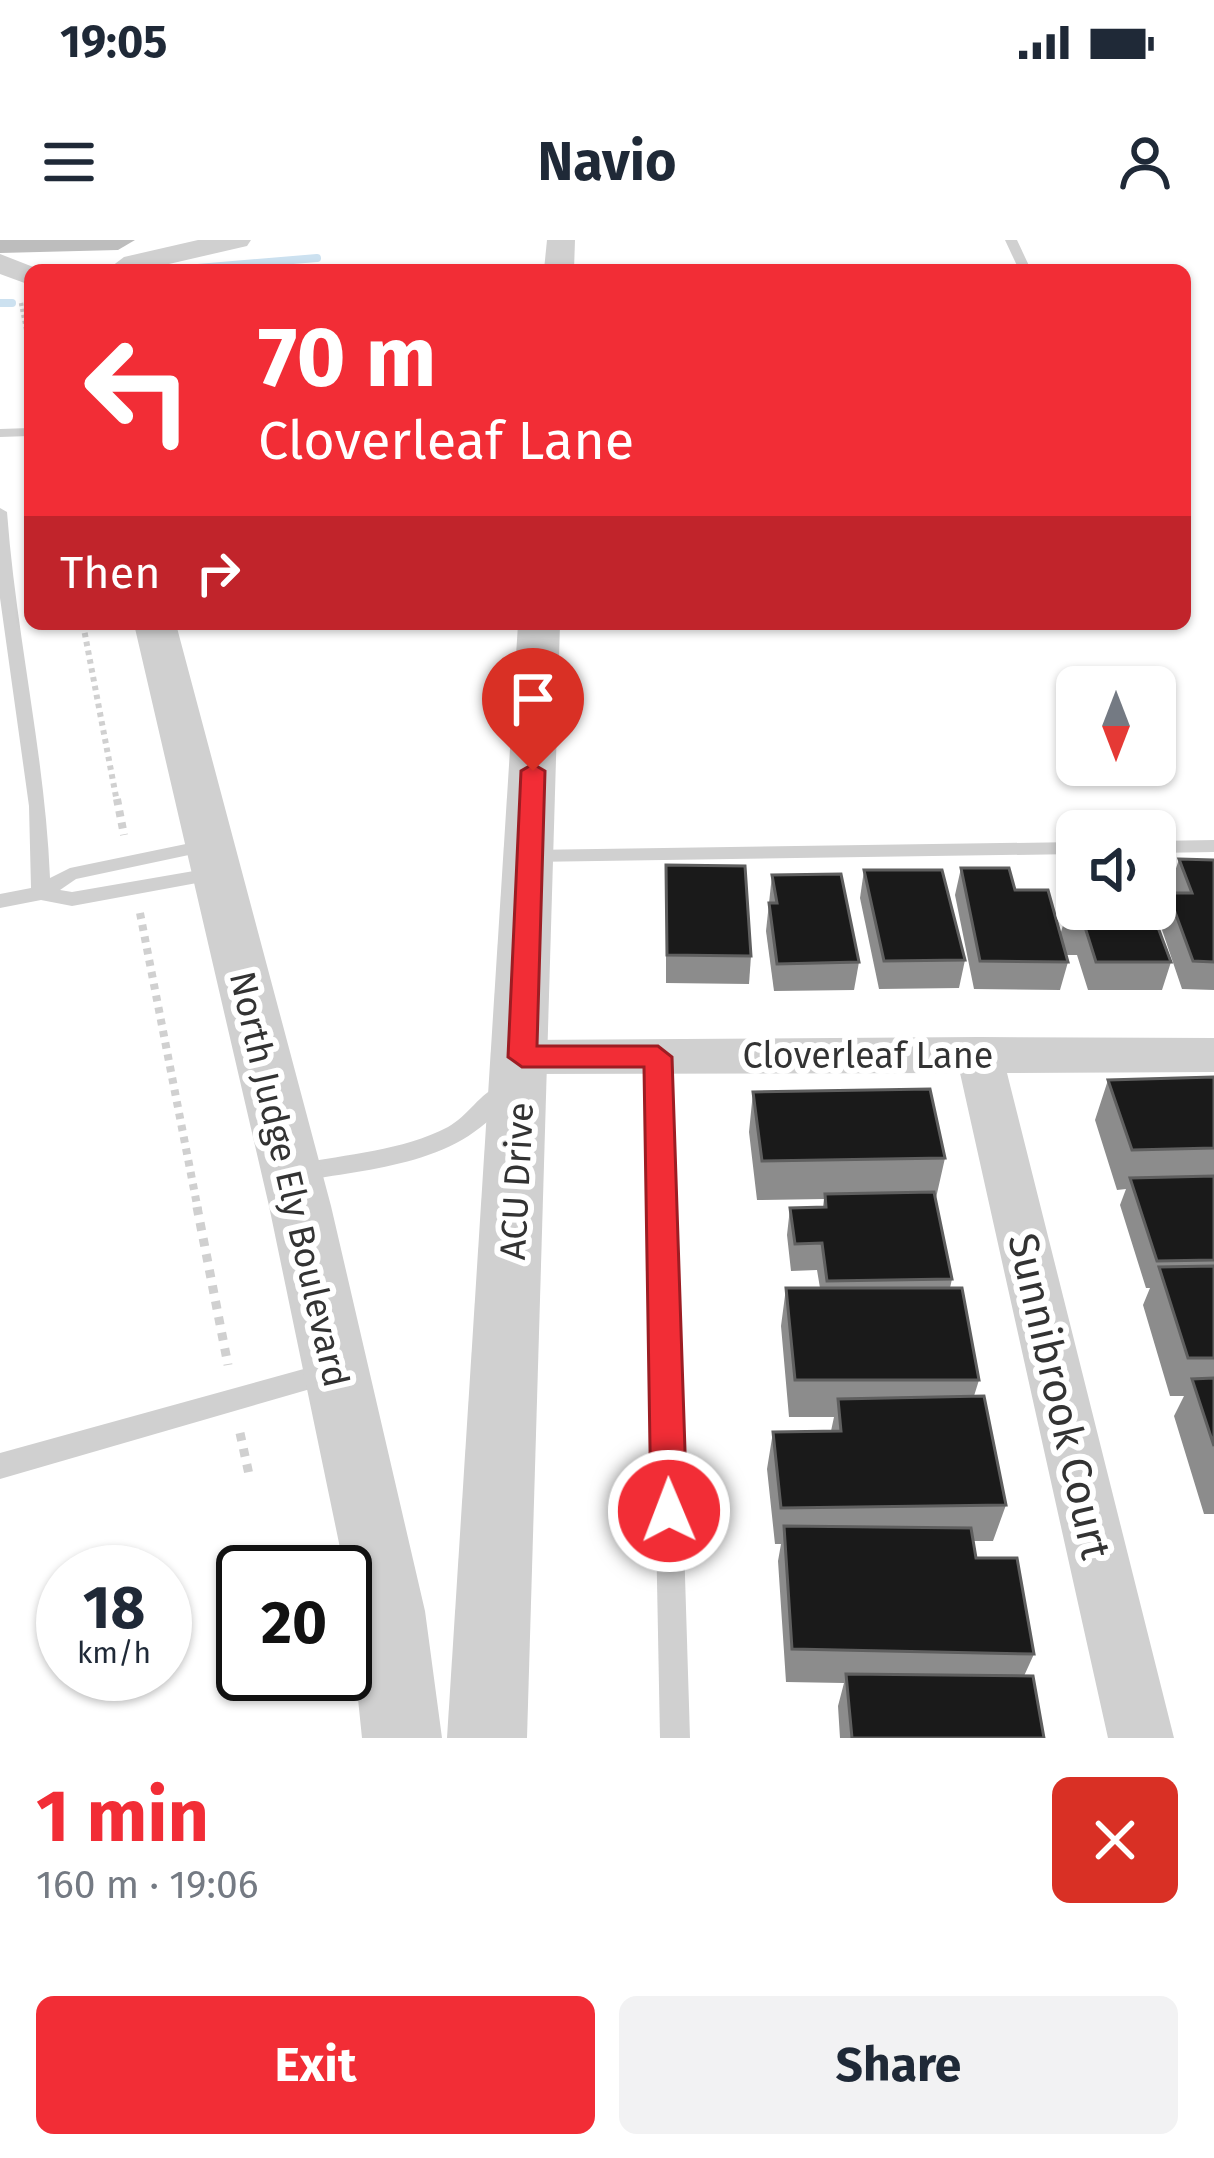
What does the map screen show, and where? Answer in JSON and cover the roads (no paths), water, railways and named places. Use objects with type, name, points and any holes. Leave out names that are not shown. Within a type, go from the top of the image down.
[{"type":"main road","points":[[0,243],[118,240]]},
{"type":"street","points":[[145,264],[237,240]]},
{"type":"street","name":"North Judge Ely Boulevard","points":[[157,630],[292,1174],[387,1610],[402,1738]]},
{"type":"street","name":"ACU Drive","points":[[487,1738],[539,630]]},
{"type":"street","name":"Sunnibrook Court","points":[[979,1054],[1141,1738]]},
{"type":"street","name":"Cloverleaf Lane","points":[[522,1057],[1214,1055]]},
{"type":"lane","points":[[0,512],[2,572],[38,806],[41,893]]},
{"type":"lane","points":[[1176,847],[1214,846]]},
{"type":"lane","points":[[530,856],[1056,848]]},
{"type":"lane","points":[[0,901],[41,893],[72,898],[214,859]]},
{"type":"lane","points":[[292,1174],[446,1141],[487,1115],[522,1057]]},
{"type":"lane","points":[[658,1057],[675,1738]]},
{"type":"lane","points":[[0,1466],[335,1372]]},
{"type":"waterway","points":[[246,264],[317,258]]},
{"type":"waterway","points":[[0,303],[12,303]]}]
